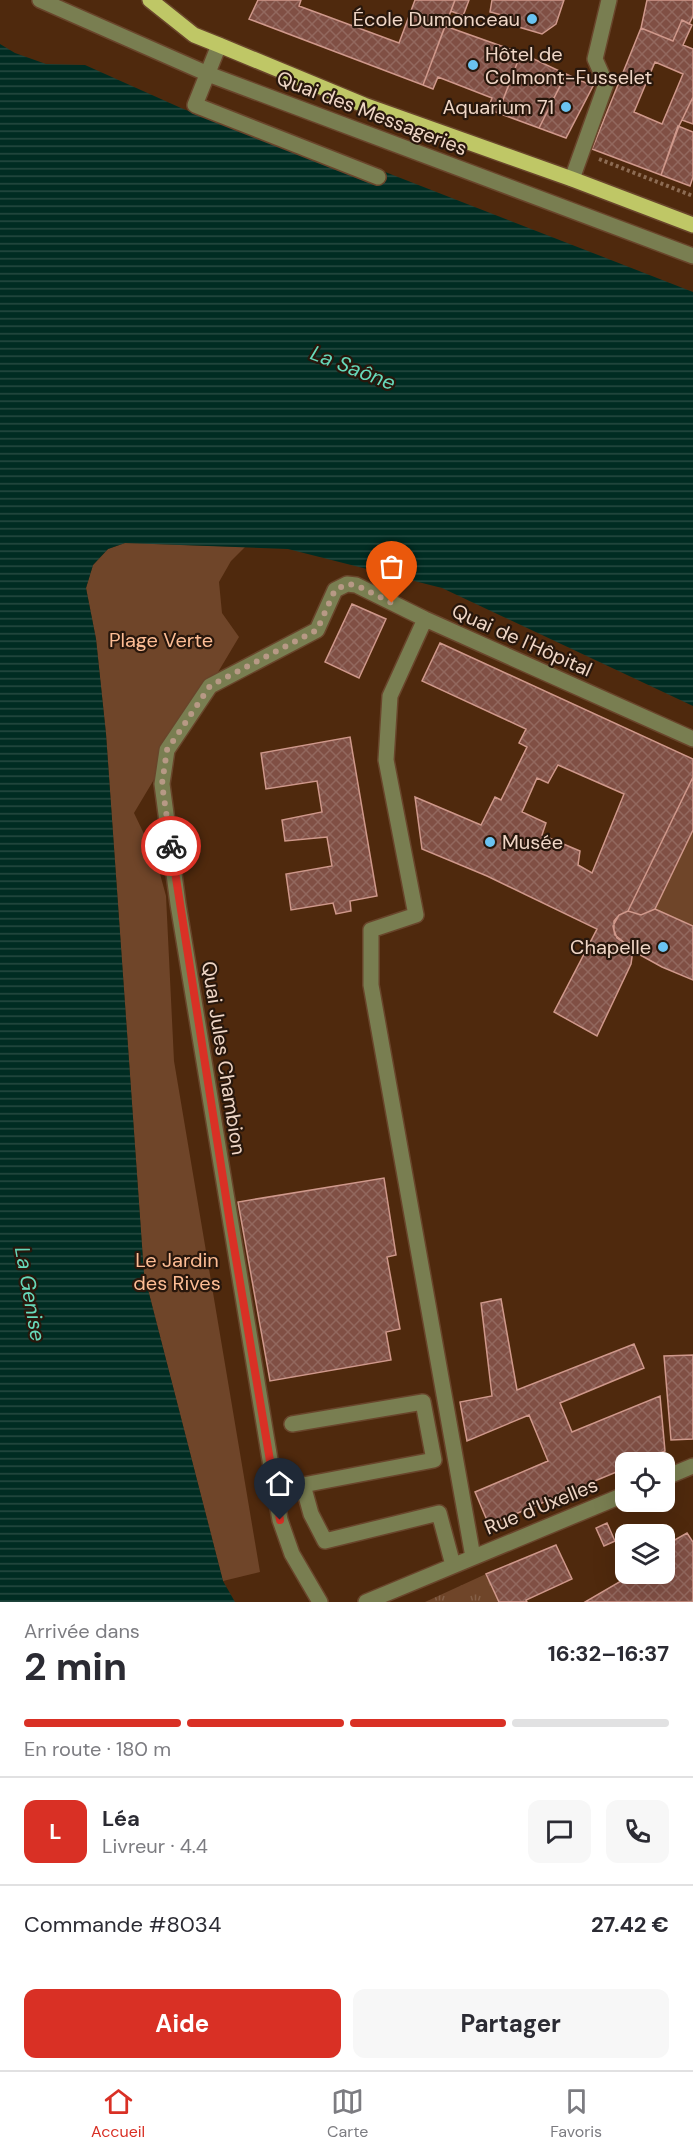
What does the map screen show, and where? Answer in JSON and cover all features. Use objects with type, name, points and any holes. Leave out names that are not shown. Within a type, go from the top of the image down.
[{"type":"main road","name":"Quai des Messageries","points":[[150,0],[194,35],[364,105],[693,225]]},
{"type":"street","name":"Quai des Messageries","points":[[40,0],[208,74],[693,256]]},
{"type":"street","points":[[572,179],[606,84],[595,59],[609,0]]},
{"type":"street","points":[[219,45],[195,105],[378,177]]},
{"type":"street","name":"Quai de l'Hôpital","points":[[335,590],[347,584],[356,585],[425,619],[693,739]]},
{"type":"street","name":"Quai Jules Chambion","points":[[320,1602],[292,1554],[280,1520],[182,928],[162,784],[167,750],[210,686],[317,630],[335,590]]},
{"type":"street","points":[[425,619],[390,696],[386,760],[416,915],[371,930],[371,985],[473,1557]]},
{"type":"street","points":[[292,1424],[423,1402],[435,1460],[303,1485],[311,1514],[325,1541],[438,1514],[453,1565]]},
{"type":"street","points":[[675,1473],[693,1466]]},
{"type":"street","name":"Rue d'Uxelles","points":[[366,1602],[615,1499]]},
{"type":"path","points":[[581,152],[693,196]]},
{"type":"green space","points":[[125,543],[245,547],[231,561],[219,582],[222,613],[239,637],[134,813],[156,859],[166,896],[174,1061],[260,1572],[223,1581],[144,1274],[106,734],[96,639],[86,588],[93,565],[108,549]]},
{"type":"green space","points":[[693,830],[693,926],[655,909]]},
{"type":"green space","points":[[486,1574],[499,1602],[425,1602]]},
{"type":"water","points":[[0,44],[15,53],[46,64],[85,65],[181,108],[374,185],[380,170],[693,292],[693,706],[442,588],[288,549],[125,543],[108,549],[93,565],[86,588],[96,639],[106,734],[144,1274],[223,1581],[235,1602],[0,1602]]},
{"type":"building","points":[[258,0],[301,0],[299,6],[399,43],[415,0],[455,0],[423,85],[249,19]]},
{"type":"building","points":[[455,0],[469,0],[463,16],[451,11]]},
{"type":"building","name":"École Dumonceau","points":[[492,0],[564,0],[556,24],[542,34],[505,23],[506,16],[490,12]]},
{"type":"building","points":[[647,0],[693,0],[693,16],[689,24],[682,20],[673,41],[641,28]]},
{"type":"building","points":[[682,20],[692,25],[683,45],[693,49],[693,97],[679,126],[661,175],[592,149],[641,28],[673,41]],"holes":[[[655,62],[683,74],[662,124],[634,112]]]},
{"type":"building","name":"Hôtel de Colmont-Fusselet","points":[[445,26],[521,53],[498,113],[488,109],[492,98],[438,77],[433,89],[423,85]]},
{"type":"building","points":[[521,53],[566,74],[539,128],[498,113]]},
{"type":"building","name":"Aquarium 71","points":[[566,74],[593,86],[566,138],[539,128]]},
{"type":"building","points":[[693,97],[693,124],[682,120]]},
{"type":"building","points":[[678,126],[693,132],[693,177],[690,186],[661,175]]},
{"type":"building","points":[[352,604],[386,619],[359,678],[325,662]]},
{"type":"building","name":"Musée","points":[[440,643],[693,759],[693,777],[628,911],[619,915],[614,921],[617,938],[625,943],[634,943],[631,964],[597,1036],[554,1012],[597,929],[487,876],[422,849],[415,797],[481,825],[495,797],[501,800],[527,747],[519,743],[526,729],[422,681]],"holes":[[[558,765],[624,794],[592,873],[578,865],[580,851],[542,835],[546,823],[522,812],[537,778],[548,783]]]},
{"type":"building","points":[[350,737],[377,896],[350,901],[351,911],[336,914],[333,903],[291,910],[286,874],[332,866],[327,837],[285,841],[282,820],[322,812],[317,781],[266,789],[261,753]]},
{"type":"building","points":[[693,777],[693,830],[655,909],[641,915],[628,911]]},
{"type":"building","name":"Chapelle","points":[[655,909],[693,926],[693,980],[633,951],[634,943],[625,943],[615,935],[613,926],[619,915],[628,911],[641,915]]},
{"type":"building","points":[[384,1178],[396,1255],[387,1257],[400,1329],[386,1332],[391,1360],[270,1381],[238,1202]]},
{"type":"building","points":[[501,1299],[517,1390],[634,1344],[644,1368],[560,1403],[572,1432],[660,1396],[665,1451],[615,1452],[615,1473],[489,1525],[475,1492],[548,1461],[529,1415],[467,1441],[460,1402],[492,1396],[481,1303]]},
{"type":"building","points":[[693,1355],[693,1439],[671,1440],[664,1356]]},
{"type":"building","points":[[607,1523],[615,1541],[604,1546],[596,1528]]},
{"type":"building","points":[[687,1533],[693,1542],[693,1602],[585,1602],[616,1584],[675,1584],[675,1540]]},
{"type":"building","points":[[556,1545],[572,1579],[526,1600],[527,1602],[499,1602],[486,1574]]},
{"type":"way so far","points":[[171,846],[162,784],[167,750],[210,686],[317,630],[335,590],[347,584],[356,585],[392,603]]},
{"type":"place","name":"École Dumonceau","points":[[532,19]]},
{"type":"place","name":"Hôtel de Colmont-Fusselet","points":[[473,65]]},
{"type":"place","name":"Aquarium 71","points":[[566,107]]},
{"type":"place","name":"Musée","points":[[490,842]]},
{"type":"place","name":"Chapelle","points":[[663,947]]},
{"type":"route","points":[[171,846],[178,904],[280,1520]]},
{"type":"water label","name":"La Saône","points":[[353,368]]},
{"type":"water label","name":"La Genise","points":[[30,1294]]},
{"type":"park label","name":"Plage Verte","points":[[161,640]]},
{"type":"park label","name":"Le Jardin des Rives","points":[[177,1272]]}]
